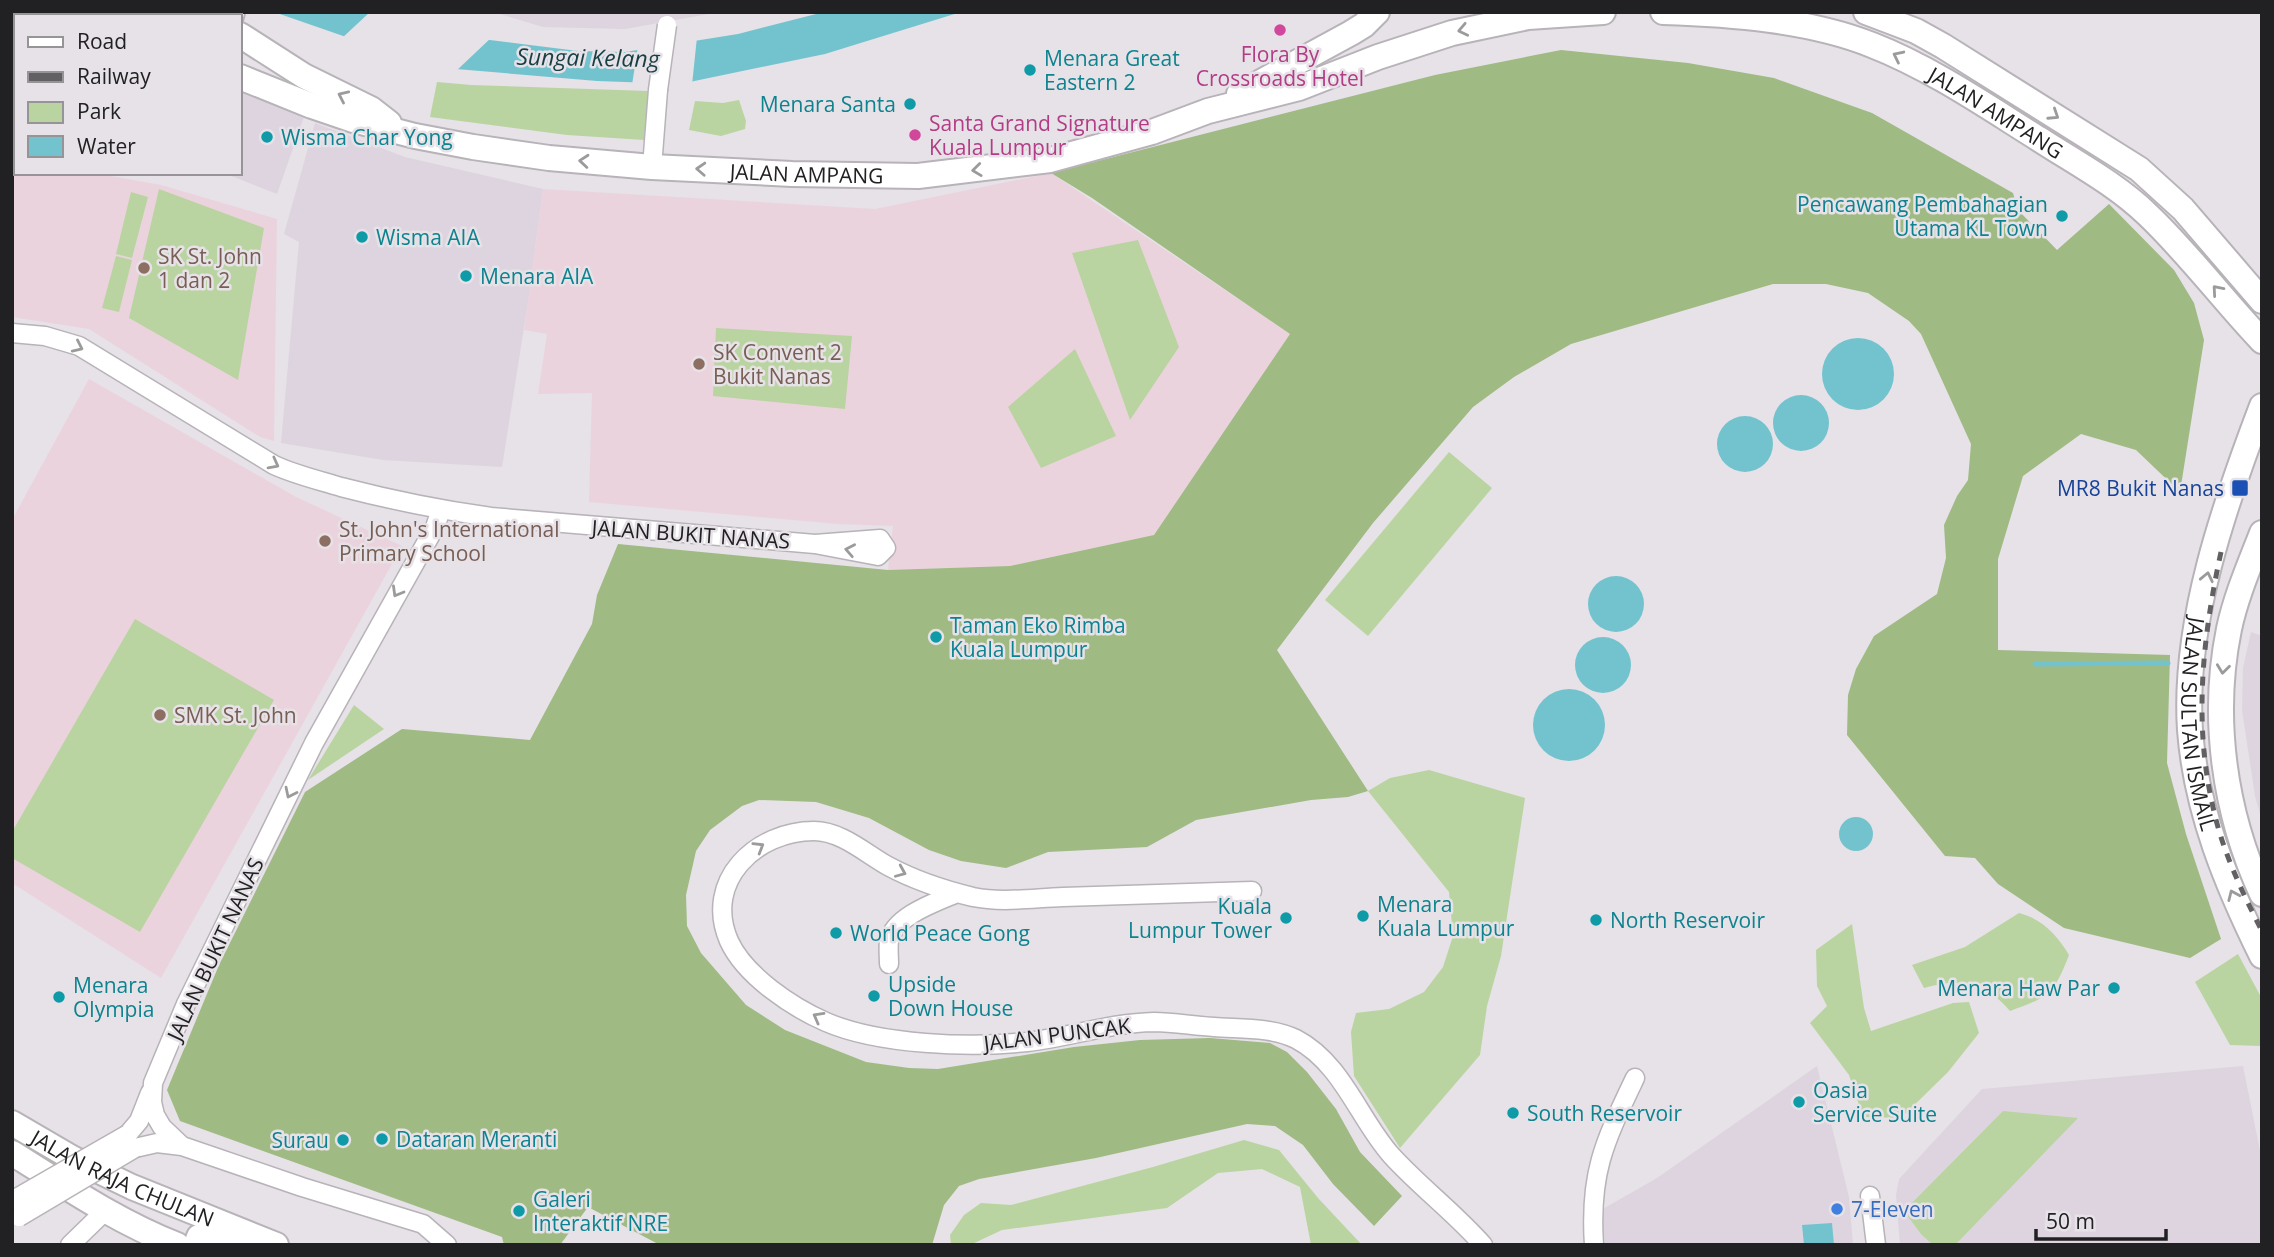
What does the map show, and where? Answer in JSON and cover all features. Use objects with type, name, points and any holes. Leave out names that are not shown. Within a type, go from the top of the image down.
[{"type":"street","name":"JALAN AMPANG","points":[[1208,111],[1351,33],[1377,12]]},
{"type":"street","name":"JALAN AMPANG","points":[[242,77],[353,120],[447,143],[652,167],[792,174],[918,176],[1050,160],[1152,132],[1208,111],[1299,88],[1378,57],[1452,33],[1528,17],[1603,12]]},
{"type":"street","name":"JALAN AMPANG","points":[[1663,12],[1784,23],[1845,36],[1906,60],[2127,196],[2188,256],[2262,341]]},
{"type":"street","name":"JALAN AMPANG","points":[[1866,12],[1916,31],[1943,46],[2139,169],[2183,209],[2262,301]]},
{"type":"street","points":[[652,167],[658,90],[668,19]]},
{"type":"street","name":"JALAN AMPANG","points":[[242,36],[304,76],[371,108],[401,132]]},
{"type":"street","name":"JALAN BUKIT NANAS","points":[[12,333],[45,336],[85,349],[288,471],[379,497],[441,510],[594,527],[815,544]]},
{"type":"street","name":"JALAN SULTAN ISMAIL","points":[[2262,406],[2231,491],[2207,574],[2194,643],[2190,730],[2203,806],[2221,866],[2262,957]]},
{"type":"street","name":"JALAN BUKIT NANAS","points":[[439,1242],[423,1224],[183,1146],[171,1138],[155,1115],[153,1083],[186,1004],[314,743],[435,527],[441,510]]},
{"type":"street","name":"JALAN SULTAN ISMAIL","points":[[2262,533],[2241,588],[2221,673],[2225,772],[2239,834],[2262,894]]},
{"type":"street","name":"JALAN PUNCAK","points":[[1252,891],[991,900],[957,893],[890,867],[831,833],[816,831],[793,833],[761,844],[736,867],[723,900],[724,925],[736,953],[778,994],[826,1022],[883,1037],[965,1046],[1030,1041],[1097,1027],[1156,1022],[1245,1028],[1293,1038],[1331,1070],[1389,1152],[1483,1245]]},
{"type":"street","points":[[889,964],[890,940],[905,919],[919,909],[957,893]]},
{"type":"street","points":[[1594,1245],[1593,1199],[1598,1166],[1606,1140],[1635,1078]]},
{"type":"street","points":[[132,1141],[153,1083]]},
{"type":"street","name":"JALAN RAJA CHULAN","points":[[12,1123],[72,1158],[132,1187],[276,1245]]},
{"type":"street","points":[[14,1209],[132,1141],[183,1146]]},
{"type":"street","name":"JALAN RAJA CHULAN","points":[[12,1153],[106,1210],[156,1237],[177,1245]]},
{"type":"street","points":[[132,1187],[178,1216],[194,1245]]},
{"type":"street","points":[[1870,1196],[1876,1245]]},
{"type":"street","points":[[70,1245],[106,1210]]},
{"type":"street","points":[[194,1245],[199,1237],[216,1233],[268,1245]]},
{"type":"shaded area","points":[[12,12],[47,14],[14,14],[12,98]]},
{"type":"shaded area","points":[[493,12],[720,12],[625,29],[543,27]]},
{"type":"shaded area","name":"Wisma Char Yong","points":[[242,86],[305,114],[277,194],[229,175],[242,175]]},
{"type":"shaded area","points":[[315,123],[405,157],[543,189],[502,467],[383,460],[281,443],[299,242],[284,234]]},
{"type":"shaded area","name":"SK St. John 1 dan 2","points":[[12,169],[14,175],[105,175],[161,185],[277,219],[274,441],[260,437],[89,329],[12,317]]},
{"type":"shaded area","points":[[1051,173],[1290,334],[1154,535],[1010,566],[888,570],[893,526],[838,524],[589,502],[592,393],[538,394],[547,334],[524,330],[543,189],[875,209]]},
{"type":"shaded area","name":"SMK St. John","points":[[89,379],[296,497],[402,546],[161,978],[12,883],[12,520]]},
{"type":"shaded area","points":[[2251,632],[2262,636],[2262,821],[2255,796],[2242,710],[2243,668]]},
{"type":"shaded area","points":[[1817,1066],[1849,1197],[1853,1245],[1605,1245],[1601,1210],[1657,1178]]},
{"type":"shaded area","points":[[2243,1066],[2262,1161],[2262,1245],[1900,1245],[1896,1195],[1899,1179],[1982,1089]]},
{"type":"green space","name":"Taman Eko Rimba Kuala Lumpur","points":[[1561,50],[1688,63],[1774,78],[1872,113],[2013,193],[2018,210],[2057,250],[2109,204],[2174,270],[2194,303],[2204,340],[2180,492],[2136,450],[2081,434],[2023,476],[1998,559],[1998,650],[2170,655],[2167,763],[2186,834],[2221,939],[2190,958],[2064,928],[1998,884],[1975,858],[1945,856],[1847,735],[1848,695],[1856,669],[1874,636],[1937,594],[1946,558],[1944,525],[1957,496],[1968,480],[1971,444],[1921,334],[1909,321],[1868,293],[1826,284],[1773,284],[1571,344],[1514,377],[1473,407],[1373,523],[1277,650],[1368,791],[1348,797],[1311,800],[1196,820],[1147,847],[1048,852],[1006,868],[961,861],[929,850],[869,818],[816,802],[759,800],[742,806],[710,830],[696,851],[686,895],[687,926],[701,953],[746,1005],[785,1030],[866,1062],[938,1069],[1074,1047],[1140,1040],[1210,1038],[1270,1043],[1287,1052],[1307,1072],[1336,1109],[1360,1152],[1402,1196],[1374,1226],[1333,1184],[1303,1145],[1275,1126],[1247,1124],[1096,1158],[979,1179],[959,1186],[944,1205],[932,1245],[660,1245],[588,1207],[560,1245],[504,1245],[502,1237],[180,1121],[167,1090],[219,965],[305,792],[402,729],[530,740],[592,624],[597,595],[618,544],[888,570],[1010,566],[1154,535],[1290,334],[1092,198],[1051,173],[1435,75]]},
{"type":"green space","points":[[437,82],[648,91],[644,140],[567,135],[430,117]]},
{"type":"green space","points":[[739,100],[746,121],[745,129],[721,136],[689,130],[695,101],[723,103]]},
{"type":"green space","points":[[159,189],[264,228],[238,380],[129,318]]},
{"type":"green space","points":[[131,192],[148,197],[132,258],[116,254]]},
{"type":"green space","points":[[1138,240],[1179,347],[1130,420],[1072,253]]},
{"type":"green space","points":[[116,256],[132,260],[119,312],[102,308]]},
{"type":"green space","points":[[716,328],[852,336],[845,409],[713,396]]},
{"type":"green space","points":[[1075,349],[1116,436],[1041,468],[1008,407]]},
{"type":"green space","points":[[1449,452],[1492,488],[1368,636],[1325,600]]},
{"type":"green space","points":[[135,619],[274,700],[140,932],[12,858],[12,832]]},
{"type":"green space","points":[[354,705],[384,729],[308,780]]},
{"type":"green space","points":[[1429,770],[1525,798],[1501,956],[1487,1006],[1480,1055],[1400,1148],[1354,1076],[1351,1032],[1356,1013],[1389,1009],[1424,992],[1443,967],[1453,936],[1449,892],[1368,791],[1390,778]]},
{"type":"green space","points":[[2019,913],[2035,919],[2048,929],[2069,955],[2054,986],[2042,997],[2010,1011],[1991,993],[1971,984],[1949,983],[1924,988],[1912,965],[1965,947]]},
{"type":"green space","points":[[1852,924],[1864,1008],[1871,1031],[1953,1003],[1969,1002],[1979,1033],[1948,1072],[1901,1118],[1863,1117],[1849,1075],[1810,1023],[1827,1006],[1817,986],[1816,950]]},
{"type":"green space","points":[[2238,954],[2262,999],[2262,1046],[2230,1045],[2195,982]]},
{"type":"green space","points":[[2003,1111],[2078,1118],[1955,1245],[1933,1245],[1904,1211]]},
{"type":"green space","points":[[1244,1140],[1279,1150],[1318,1198],[1362,1245],[1311,1245],[1300,1187],[1262,1169],[1218,1173],[1167,1208],[1002,1230],[970,1245],[951,1245],[950,1235],[964,1215],[981,1203],[1011,1205]]},
{"type":"water","name":"Sungai Kelang","points":[[274,12],[380,12],[458,36],[578,51],[625,52],[738,34],[824,12],[961,12],[825,54],[680,84],[597,81],[456,69],[398,55]]},
{"type":"water","points":[[1858,338],[1878,344],[1888,354],[1894,374],[1888,394],[1878,404],[1858,410],[1838,404],[1828,394],[1822,374],[1828,354],[1838,344]]},
{"type":"water","points":[[1801,395],[1812,397],[1821,403],[1827,412],[1827,434],[1821,443],[1812,449],[1801,451],[1790,449],[1781,443],[1775,434],[1773,423],[1775,412],[1781,403],[1790,397]]},
{"type":"water","points":[[1745,416],[1756,418],[1765,424],[1771,433],[1771,455],[1765,464],[1756,470],[1745,472],[1734,470],[1725,464],[1719,455],[1717,444],[1719,433],[1725,424],[1734,418]]},
{"type":"water","points":[[1616,576],[1627,578],[1636,584],[1642,593],[1642,615],[1636,624],[1627,630],[1616,632],[1605,630],[1596,624],[1590,615],[1588,604],[1590,593],[1596,584],[1605,578]]},
{"type":"water","points":[[1603,637],[1614,639],[1623,645],[1629,654],[1629,676],[1623,685],[1614,691],[1603,693],[1592,691],[1583,685],[1577,676],[1575,665],[1577,654],[1583,645],[1592,639]]},
{"type":"water","points":[[1569,689],[1589,695],[1599,705],[1605,725],[1599,745],[1589,755],[1569,761],[1549,755],[1539,745],[1533,725],[1539,705],[1549,695]]},
{"type":"water","points":[[1856,817],[1868,822],[1873,834],[1868,846],[1856,851],[1844,846],[1839,834],[1844,822]]},
{"type":"water","points":[[1832,1223],[1834,1245],[1804,1245],[1802,1225]]},
{"type":"pier","points":[[370,12],[390,12],[458,33],[492,37],[455,72],[397,58],[341,39]]},
{"type":"pier","points":[[697,37],[692,85],[632,85],[638,46]]},
{"type":"waterway","points":[[2035,664],[2168,663]]},
{"type":"railway","points":[[2221,552],[2205,647],[2203,743],[2213,807],[2227,855],[2262,931]]},
{"type":"place","name":"Flora By Crossroads Hotel","points":[[1280,30]]},
{"type":"place","name":"Menara Great Eastern 2","points":[[1030,70]]},
{"type":"place","name":"Menara Santa","points":[[910,104]]},
{"type":"place","name":"Santa Grand Signature Kuala Lumpur","points":[[915,135]]},
{"type":"place","name":"Wisma Char Yong","points":[[267,137]]},
{"type":"place","name":"Pencawang Pembahagian Utama KL Town","points":[[2062,216]]},
{"type":"place","name":"Wisma AIA","points":[[362,237]]},
{"type":"place","name":"SK St. John 1 dan 2","points":[[144,268]]},
{"type":"place","name":"Menara AIA","points":[[466,276]]},
{"type":"place","name":"SK Convent 2 Bukit Nanas","points":[[699,364]]},
{"type":"place","name":"MR8 Bukit Nanas","points":[[2240,488]]},
{"type":"place","name":"St. John's International Primary School","points":[[325,541]]},
{"type":"place","name":"Taman Eko Rimba Kuala Lumpur","points":[[936,637]]},
{"type":"place","name":"SMK St. John","points":[[160,715]]},
{"type":"place","name":"Menara Kuala Lumpur","points":[[1363,916]]},
{"type":"place","name":"Kuala Lumpur Tower","points":[[1286,918]]},
{"type":"place","name":"North Reservoir","points":[[1596,920]]},
{"type":"place","name":"World Peace Gong","points":[[836,933]]},
{"type":"place","name":"Menara Haw Par","points":[[2114,988]]},
{"type":"place","name":"Upside Down House","points":[[874,996]]},
{"type":"place","name":"Menara Olympia","points":[[59,997]]},
{"type":"place","name":"Oasia Service Suite","points":[[1799,1102]]},
{"type":"place","name":"South Reservoir","points":[[1513,1113]]},
{"type":"place","name":"Dataran Meranti","points":[[382,1139]]},
{"type":"place","name":"Surau","points":[[343,1140]]},
{"type":"place","name":"7-Eleven","points":[[1837,1209]]},
{"type":"place","name":"Galeri Interaktif NRE","points":[[519,1211]]}]
